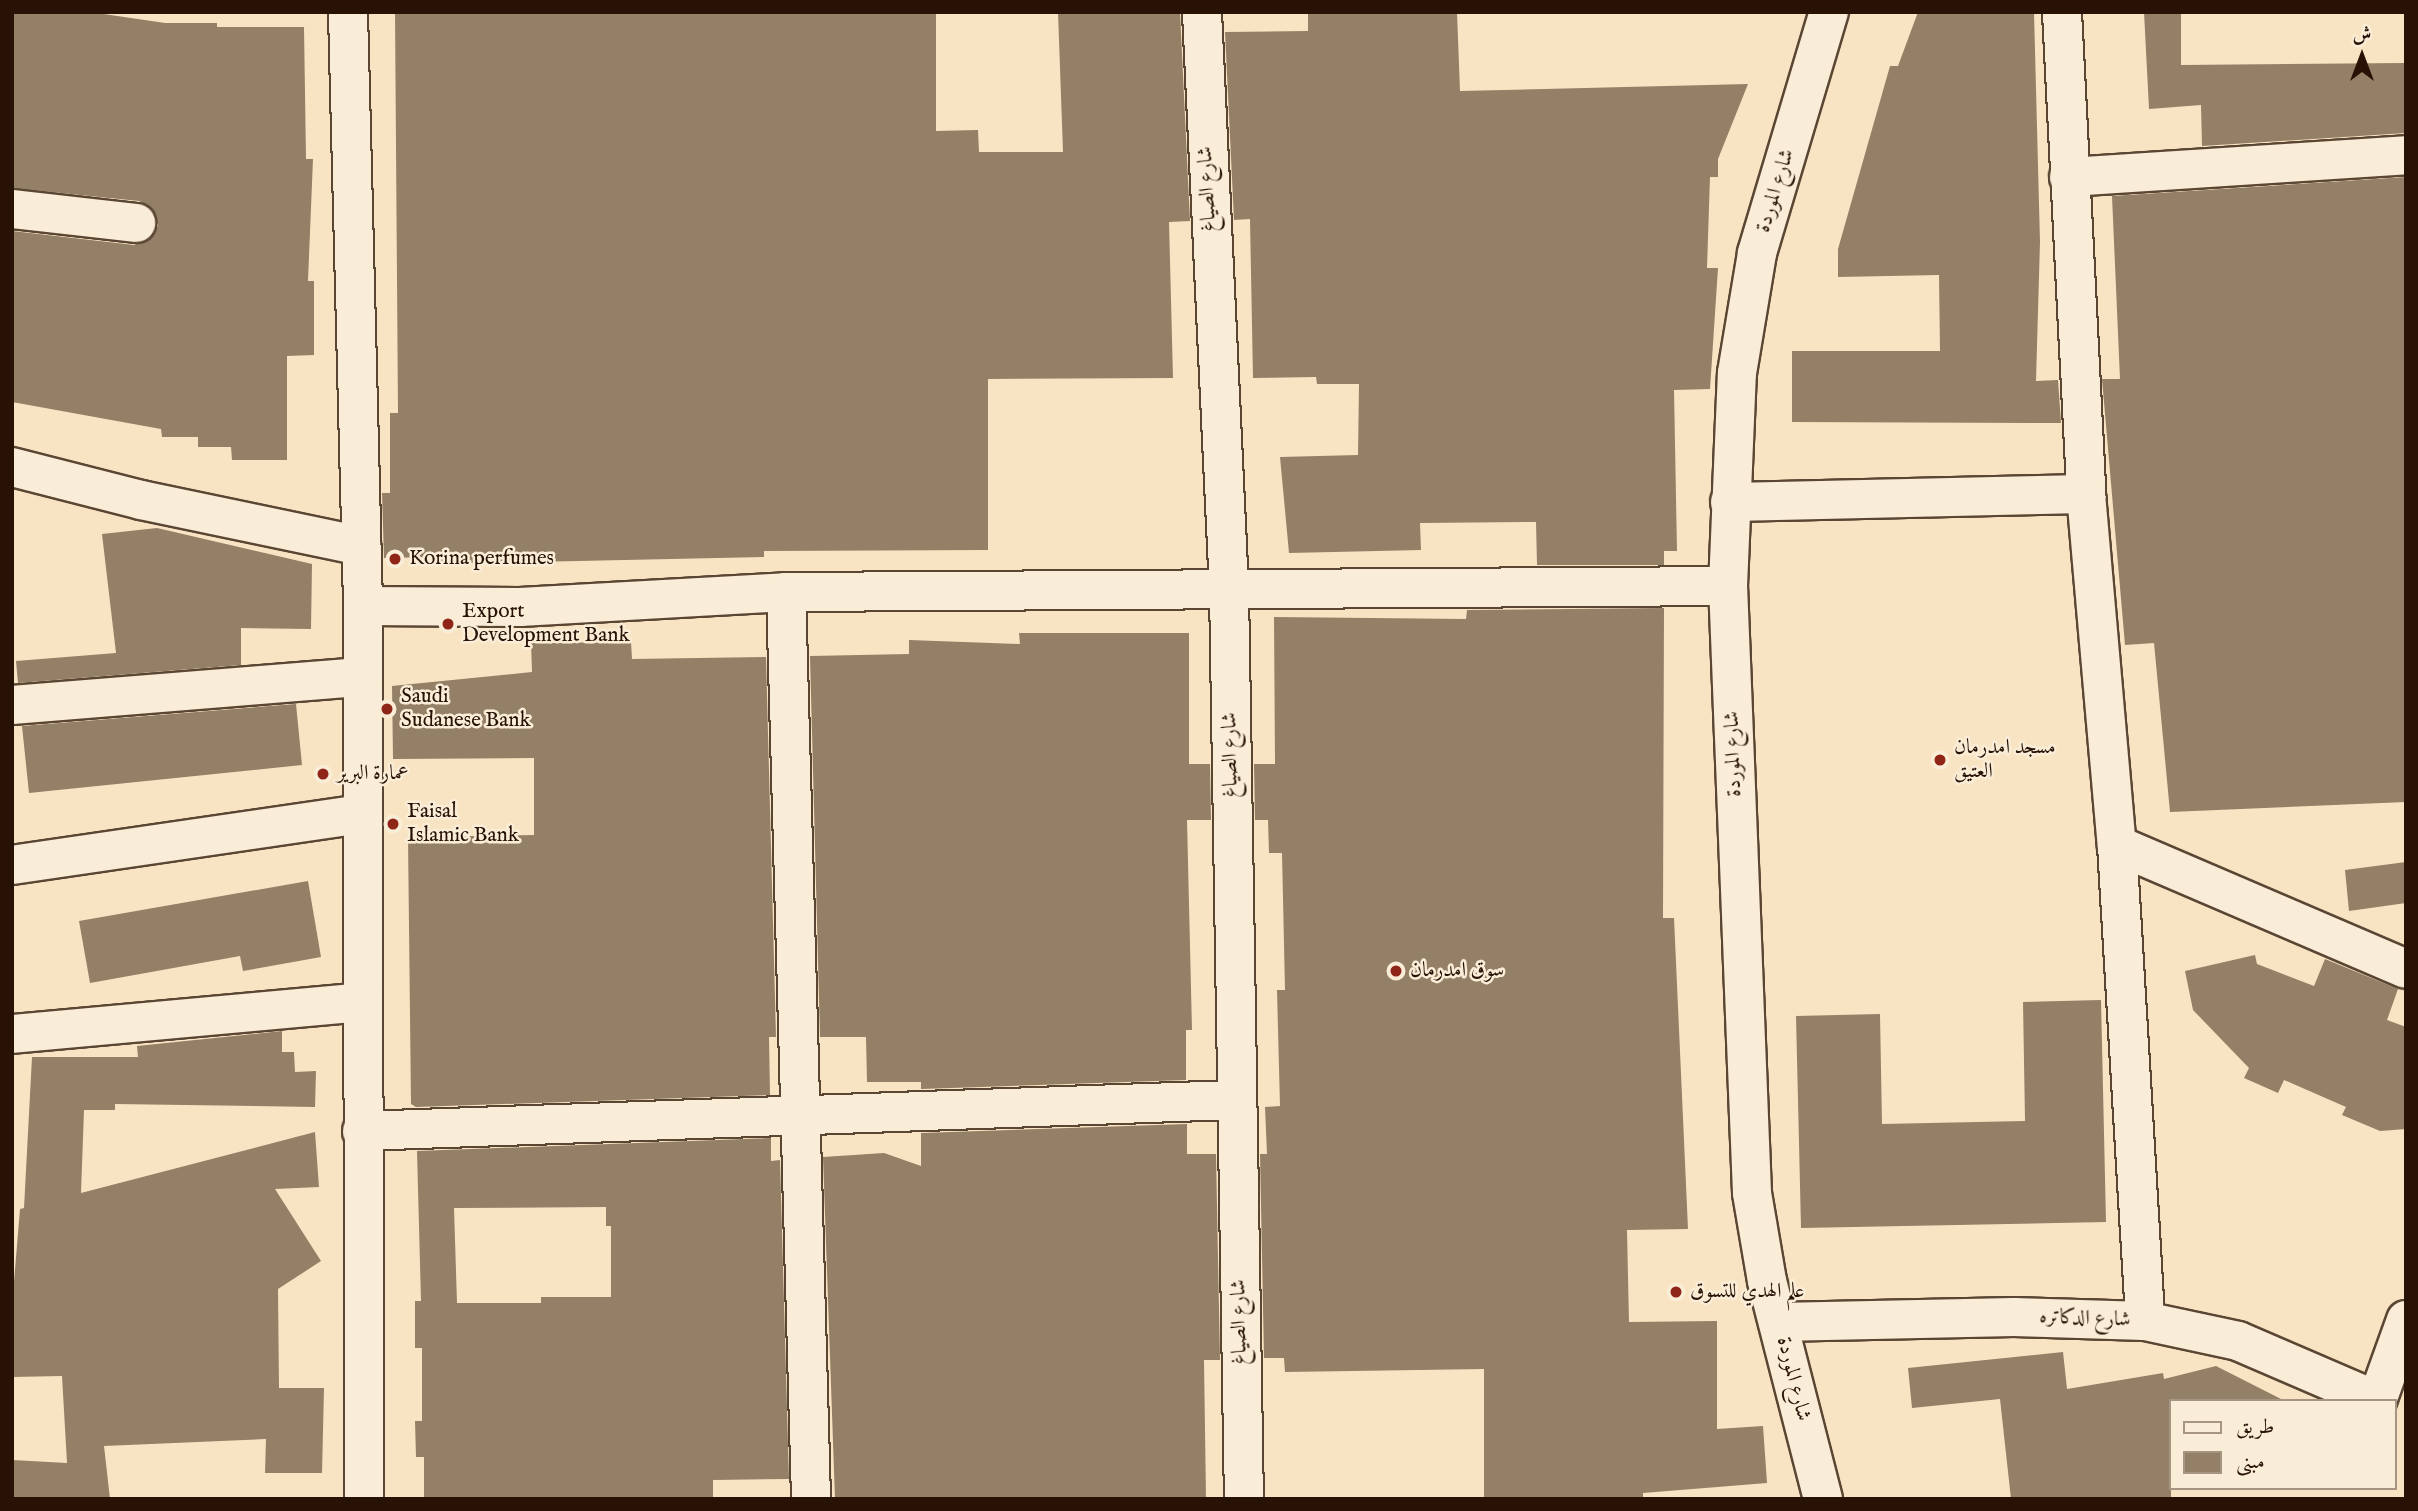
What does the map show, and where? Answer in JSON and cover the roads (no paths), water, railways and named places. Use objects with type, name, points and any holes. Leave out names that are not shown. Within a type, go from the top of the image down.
[{"type":"street","points":[[348,12],[363,606],[360,814],[364,1499]]},
{"type":"street","name":"شارع الصياغ","points":[[1202,12],[1229,589],[1234,1100],[1244,1499]]},
{"type":"street","name":"شارع الموردة","points":[[1823,1499],[1778,1322],[1752,1193],[1728,586],[1737,373],[1757,253],[1829,12]]},
{"type":"street","points":[[2062,12],[2086,494],[2117,845],[2146,1321]]},
{"type":"street","points":[[2069,177],[2406,155]]},
{"type":"street","points":[[12,209],[136,223]]},
{"type":"street","points":[[12,467],[361,546]]},
{"type":"street","points":[[1730,502],[2086,494]]},
{"type":"street","points":[[363,606],[520,607],[786,592],[1728,586]]},
{"type":"street","points":[[786,592],[798,1116],[811,1499]]},
{"type":"street","points":[[12,705],[360,677]]},
{"type":"street","points":[[12,865],[360,814]]},
{"type":"street","points":[[2117,845],[2406,969]]},
{"type":"street","points":[[12,1034],[363,1002]]},
{"type":"street","points":[[362,1131],[1234,1100]]},
{"type":"street","name":"شارع الدكاتره","points":[[1778,1322],[2014,1317],[2146,1321],[2238,1341],[2372,1399]]},
{"type":"street","points":[[2378,1399],[2406,1320]]},
{"type":"place","name":"Korina perfumes","points":[[395,559]]},
{"type":"place","name":"Export Development Bank","points":[[448,624]]},
{"type":"place","name":"Saudi Sudanese Bank","points":[[387,709]]},
{"type":"place","name":"مسجد امدرمان العتيق","points":[[1940,760]]},
{"type":"place","name":"عمارة البرير","points":[[323,774]]},
{"type":"place","name":"Faisal Islamic Bank","points":[[393,824]]},
{"type":"place","name":"سوق امدرمان","points":[[1396,971]]},
{"type":"place","name":"علم الهدي للتسوق","points":[[1676,1292]]}]
